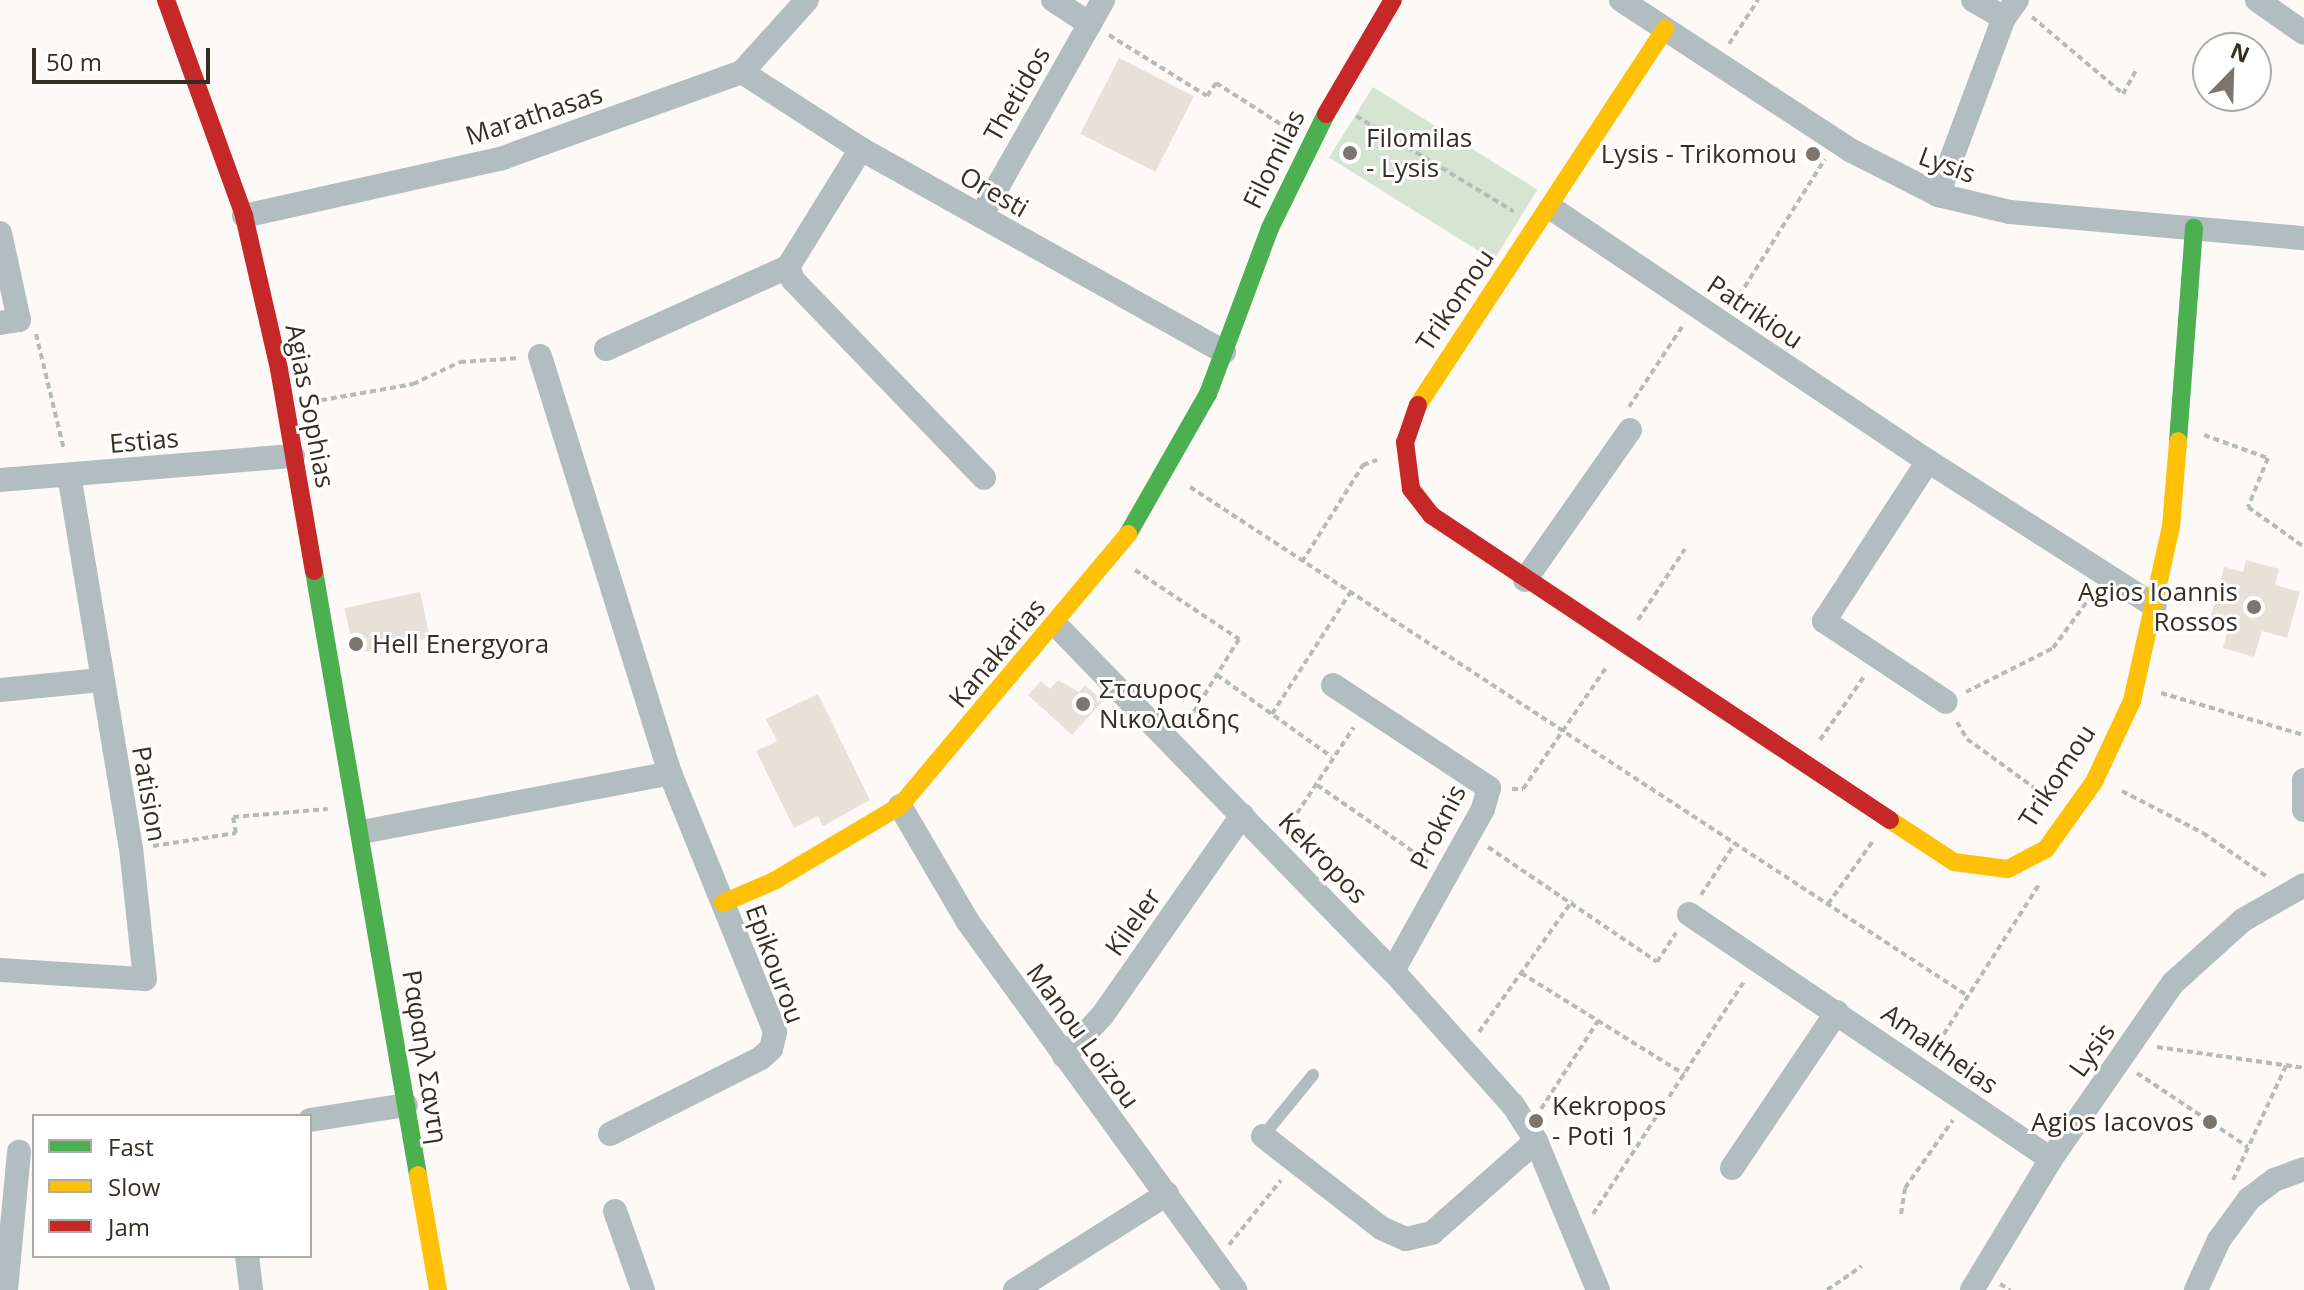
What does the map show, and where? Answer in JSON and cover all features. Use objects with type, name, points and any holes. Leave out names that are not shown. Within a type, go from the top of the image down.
[{"type":"street","name":"Agias Sophias","points":[[166,0],[244,216],[285,406],[362,832]]},
{"type":"street","name":"Marathasas","points":[[244,216],[500,159],[742,72],[807,0]]},
{"type":"street","points":[[1053,0],[1090,24]]},
{"type":"street","name":"Thetidos","points":[[981,216],[1103,0]]},
{"type":"street","name":"Filomilas","points":[[1224,352],[1270,228],[1309,143],[1393,0]]},
{"type":"street","name":"Lysis","points":[[1621,0],[1836,141],[1938,195],[2010,212],[2304,238]]},
{"type":"street","points":[[1938,195],[2012,7],[1973,0]]},
{"type":"street","points":[[2257,0],[2304,33]]},
{"type":"street","name":"Trikomou","points":[[1665,29],[1545,217],[1417,407],[1405,450],[1411,489],[1431,515],[1525,580],[1936,853],[1974,868],[2008,869],[2046,849],[2096,777],[2136,685],[2171,527],[2194,228]]},
{"type":"street","name":"Oresti","points":[[742,72],[861,149],[1224,352]]},
{"type":"street","points":[[606,349],[788,267],[861,149]]},
{"type":"street","name":"Patrikiou","points":[[1545,217],[1696,306],[1928,461],[2155,606]]},
{"type":"street","points":[[0,233],[10,322]]},
{"type":"street","points":[[788,267],[793,280],[984,478]]},
{"type":"street","name":"Kanakarias","points":[[723,903],[783,876],[900,806],[1112,555],[1167,472],[1224,352]]},
{"type":"street","name":"Epikourou","points":[[540,356],[670,773],[775,1041],[761,1058],[610,1134]]},
{"type":"street","points":[[1525,580],[1630,430]]},
{"type":"street","name":"Estias","points":[[0,480],[293,456]]},
{"type":"street","points":[[1928,461],[1824,621],[1946,702]]},
{"type":"street","name":"Patision","points":[[0,970],[145,979],[131,849],[69,476]]},
{"type":"street","name":"Kekropos","points":[[1056,625],[1466,1050],[1532,1135],[1579,1236],[1598,1290]]},
{"type":"street","points":[[0,690],[101,680]]},
{"type":"street","name":"Proknis","points":[[1333,685],[1489,788],[1469,835],[1393,971]]},
{"type":"street","points":[[362,832],[670,773]]},
{"type":"street","points":[[2304,780],[2304,810]]},
{"type":"street","name":"Manou Loizou","points":[[900,806],[968,922],[1235,1290]]},
{"type":"street","name":"Kileler","points":[[1064,1056],[1102,1016],[1242,815]]},
{"type":"street","name":"Ραφαηλ Σαντη","points":[[362,832],[438,1290]]},
{"type":"street","name":"Lysis","points":[[1972,1290],[2051,1159],[2173,983],[2243,920],[2297,889]]},
{"type":"street","name":"Amaltheias","points":[[1689,914],[2051,1159]]},
{"type":"street","points":[[1732,1168],[1837,1012]]},
{"type":"street","points":[[312,1120],[406,1105]]},
{"type":"street","points":[[1263,1136],[1381,1228],[1419,1239],[1532,1135]]},
{"type":"street","points":[[6,1290],[18,1152]]},
{"type":"street","points":[[2196,1290],[2219,1240],[2243,1206],[2274,1180],[2304,1169]]},
{"type":"street","points":[[1021,1289],[1167,1194]]},
{"type":"street","points":[[615,1211],[643,1290]]},
{"type":"street","points":[[247,1258],[251,1290]]},
{"type":"lane","points":[[1263,1136],[1313,1075]]},
{"type":"path","points":[[1717,62],[1758,0]]},
{"type":"path","points":[[2012,7],[2123,94],[2136,71]]},
{"type":"path","points":[[1090,24],[1207,96],[1216,83],[1309,143]]},
{"type":"path","points":[[1331,102],[1545,217]]},
{"type":"path","points":[[1722,323],[1836,141]]},
{"type":"path","points":[[1630,430],[1624,414],[1696,306]]},
{"type":"path","points":[[10,322],[37,335],[69,476]]},
{"type":"path","points":[[285,406],[413,384],[460,362],[540,356]]},
{"type":"path","points":[[2179,426],[2268,458],[2248,507],[2304,547]]},
{"type":"path","points":[[1302,562],[1363,465],[1405,450]]},
{"type":"path","points":[[1167,472],[1968,996]]},
{"type":"path","points":[[1489,788],[1523,789],[1685,549]]},
{"type":"path","points":[[1112,555],[1239,639],[1173,745]]},
{"type":"path","points":[[2072,815],[1967,739],[1946,702],[2053,648],[2106,575]]},
{"type":"path","points":[[1272,714],[1350,593]]},
{"type":"path","points":[[1802,765],[1878,657]]},
{"type":"path","points":[[1217,675],[1333,758]]},
{"type":"path","points":[[2136,685],[2304,735]]},
{"type":"path","points":[[1274,848],[1368,707]]},
{"type":"path","points":[[2096,777],[2203,833],[2297,889]]},
{"type":"path","points":[[1316,785],[1447,875]]},
{"type":"path","points":[[131,849],[236,833],[233,817],[355,806]]},
{"type":"path","points":[[1828,904],[1887,821]]},
{"type":"path","points":[[1469,835],[1572,901],[1657,962]]},
{"type":"path","points":[[1921,1069],[2038,886],[2046,849]]},
{"type":"path","points":[[1466,1050],[1572,901]]},
{"type":"path","points":[[1579,1236],[1756,962]]},
{"type":"path","points":[[1521,973],[1684,1074]]},
{"type":"path","points":[[1532,1135],[1598,1021]]},
{"type":"path","points":[[2125,1052],[2304,1068]]},
{"type":"path","points":[[2125,1052],[2248,1147]]},
{"type":"path","points":[[2243,1206],[2231,1183],[2286,1066]]},
{"type":"path","points":[[1901,1214],[1905,1188],[1967,1101]]},
{"type":"path","points":[[1216,1262],[1296,1161]]},
{"type":"path","points":[[1827,1290],[1862,1266]]},
{"type":"green space","points":[[1373,87],[1538,190],[1494,260],[1329,157]]},
{"type":"building","points":[[1119,58],[1194,96],[1155,172],[1080,134]]},
{"type":"building","name":"Agios Ioannis Rossos","points":[[2246,560],[2279,569],[2275,585],[2300,592],[2287,638],[2262,631],[2254,657],[2223,648],[2228,628],[2209,622],[2224,567],[2243,572]]},
{"type":"building","points":[[420,592],[430,638],[354,654],[345,608]]},
{"type":"building","points":[[1058,680],[1079,692],[1085,685],[1103,701],[1072,735],[1028,695],[1041,681],[1050,689]]},
{"type":"building","points":[[818,694],[870,800],[823,826],[818,816],[794,828],[756,751],[777,741],[766,719]]},
{"type":"traffic: fast","points":[[1128,534],[1208,394],[1270,228],[1326,114]]},
{"type":"traffic: fast","points":[[2178,441],[2194,228]]},
{"type":"traffic: fast","points":[[314,571],[418,1175]]},
{"type":"traffic: slow","points":[[1418,405],[1665,29]]},
{"type":"traffic: slow","points":[[1890,820],[1954,862],[2008,869],[2046,849],[2094,782],[2132,701],[2171,527],[2178,441]]},
{"type":"traffic: slow","points":[[723,903],[774,881],[900,806],[1128,534]]},
{"type":"traffic: slow","points":[[418,1175],[438,1290]]},
{"type":"traffic: jam","points":[[166,0],[244,216],[279,369],[314,571]]},
{"type":"traffic: jam","points":[[1326,114],[1393,0]]},
{"type":"traffic: jam","points":[[1418,405],[1405,442],[1411,489],[1431,515],[1890,820]]},
{"type":"place","name":"Filomilas - Lysis","points":[[1350,153]]},
{"type":"place","name":"Lysis - Trikomou","points":[[1813,154]]},
{"type":"place","name":"Agios Ioannis Rossos","points":[[2254,607]]},
{"type":"place","name":"Hell Energyora","points":[[356,644]]},
{"type":"place","name":"Σταυρος Νικολαιδης","points":[[1083,704]]},
{"type":"place","name":"Kekropos - Poti 1","points":[[1536,1121]]},
{"type":"place","name":"Agios Iacovos","points":[[2210,1122]]}]
